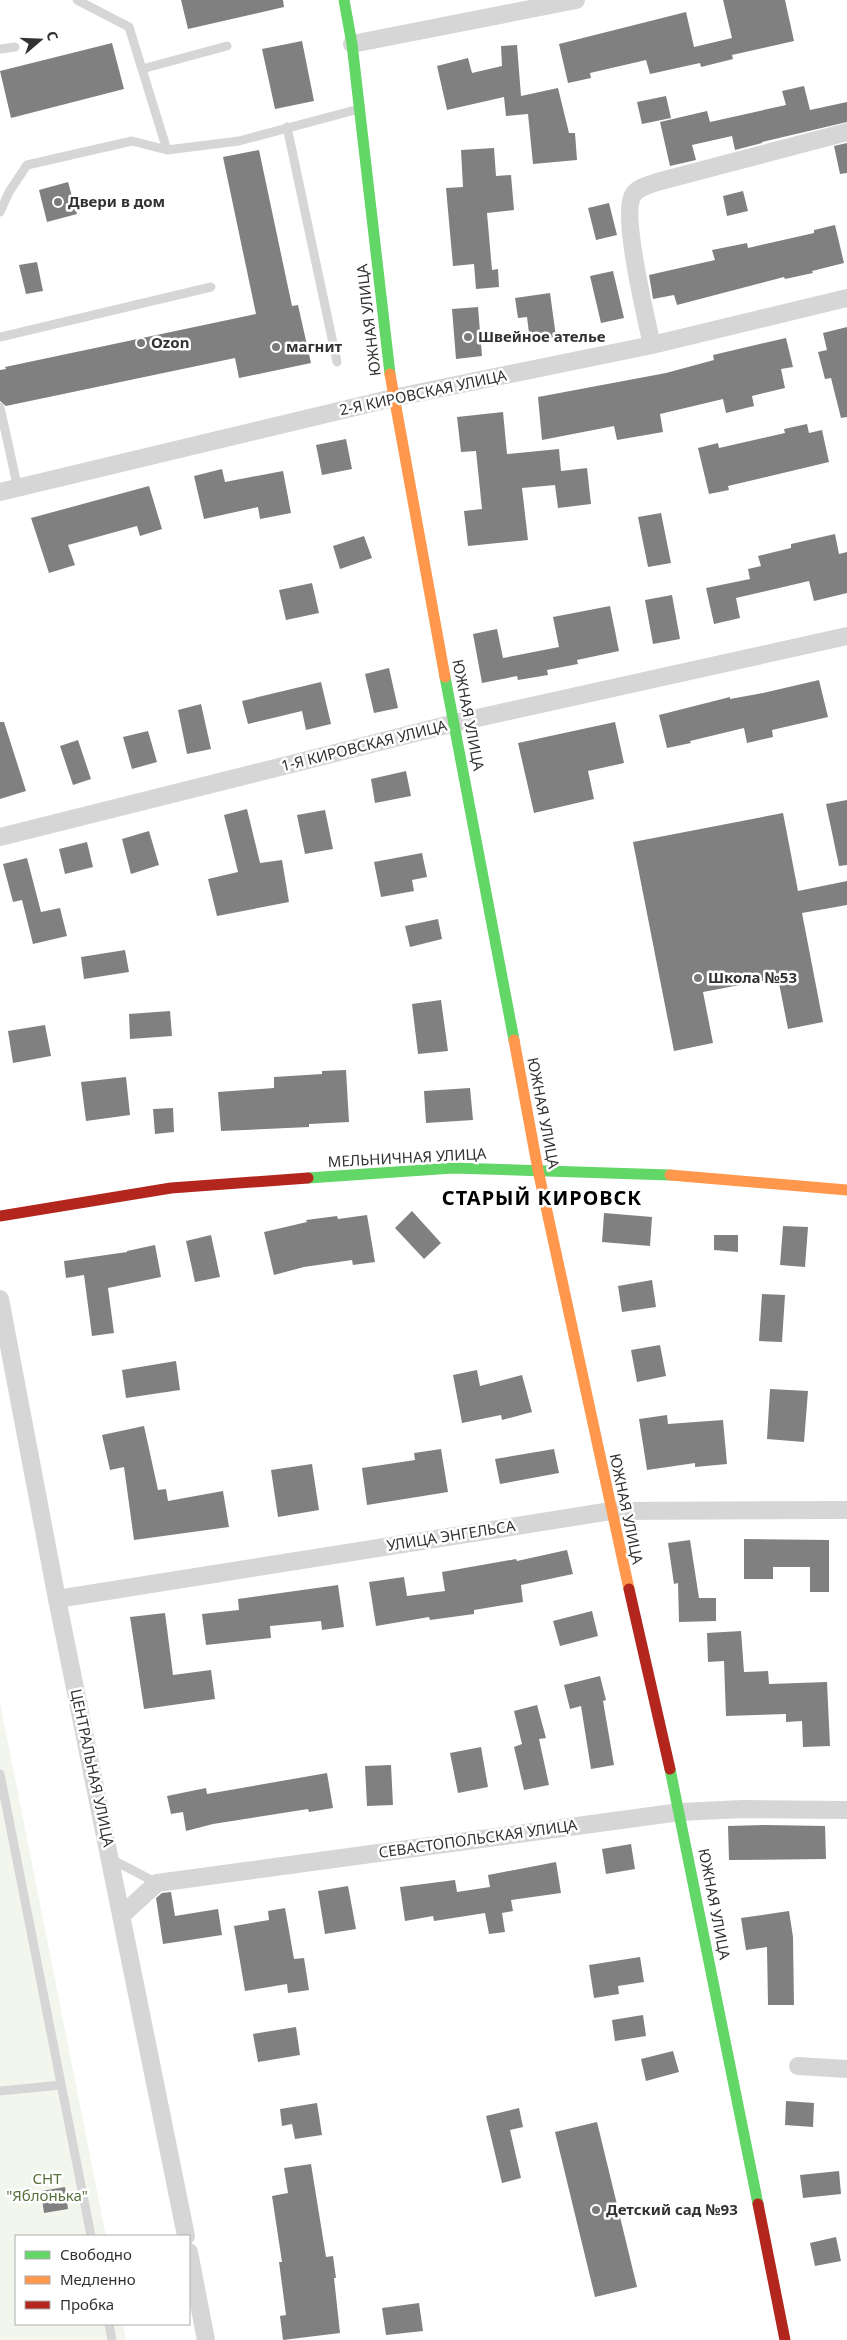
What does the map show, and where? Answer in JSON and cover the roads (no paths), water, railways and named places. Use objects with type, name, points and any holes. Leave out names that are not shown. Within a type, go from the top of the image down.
[{"type":"main road","name":"ЮЖНАЯ УЛИЦА","points":[[344,0],[352,44],[394,398],[538,1170],[611,1511],[680,1812],[785,2340]]},
{"type":"main road","name":"МЕЛЬНИЧНАЯ УЛИЦА","points":[[0,1216],[171,1188],[453,1168],[686,1176],[847,1190]]},
{"type":"street","points":[[352,44],[576,0]]},
{"type":"street","points":[[652,345],[635,260],[630,208],[634,195],[643,187],[657,182],[847,132]]},
{"type":"street","name":"2-Я КИРОВСКАЯ УЛИЦА","points":[[0,492],[18,490],[394,398],[652,345],[847,298]]},
{"type":"street","name":"1-Я КИРОВСКАЯ УЛИЦА","points":[[0,837],[455,723],[847,636]]},
{"type":"street","name":"ЦЕНТРАЛЬНАЯ УЛИЦА","points":[[0,1299],[57,1599],[186,2235]]},
{"type":"street","name":"УЛИЦА ЭНГЕЛЬСА","points":[[57,1599],[611,1511],[847,1510]]},
{"type":"street","name":"СЕВАСТОПОЛЬСКАЯ УЛИЦА","points":[[157,1883],[680,1812],[743,1809],[847,1810]]},
{"type":"street","points":[[122,1915],[157,1883]]},
{"type":"street","points":[[798,2066],[847,2069]]},
{"type":"street","points":[[190,2257],[206,2340]]},
{"type":"lane","points":[[77,0],[129,27],[168,150]]},
{"type":"lane","points":[[142,69],[227,46]]},
{"type":"lane","points":[[0,50],[15,47]]},
{"type":"lane","points":[[0,212],[4,193],[26,165],[132,141],[168,150],[239,141],[360,109]]},
{"type":"lane","points":[[287,127],[337,362]]},
{"type":"lane","points":[[0,336],[211,287]]},
{"type":"lane","points":[[0,407],[18,490]]},
{"type":"lane","points":[[0,1774],[91,2235]]},
{"type":"lane","points":[[111,1860],[157,1883]]},
{"type":"lane","points":[[0,2091],[61,2086]]},
{"type":"lane","points":[[109,2325],[112,2340]]},
{"type":"place","name":"Двери в дом","points":[[58,202]]},
{"type":"place","name":"Швейное ателье","points":[[468,337]]},
{"type":"place","name":"Ozon","points":[[141,343]]},
{"type":"place","name":"магнит","points":[[276,347]]},
{"type":"place","name":"Школа №53","points":[[698,978]]},
{"type":"place","name":"Детский сад №93","points":[[596,2210]]},
{"type":"district","name":"СТАРЫЙ КИРОВСК","points":[[542,1198]]},
{"type":"park label","name":"СНТ \"Яблонька\"","points":[[47,2188]]}]
